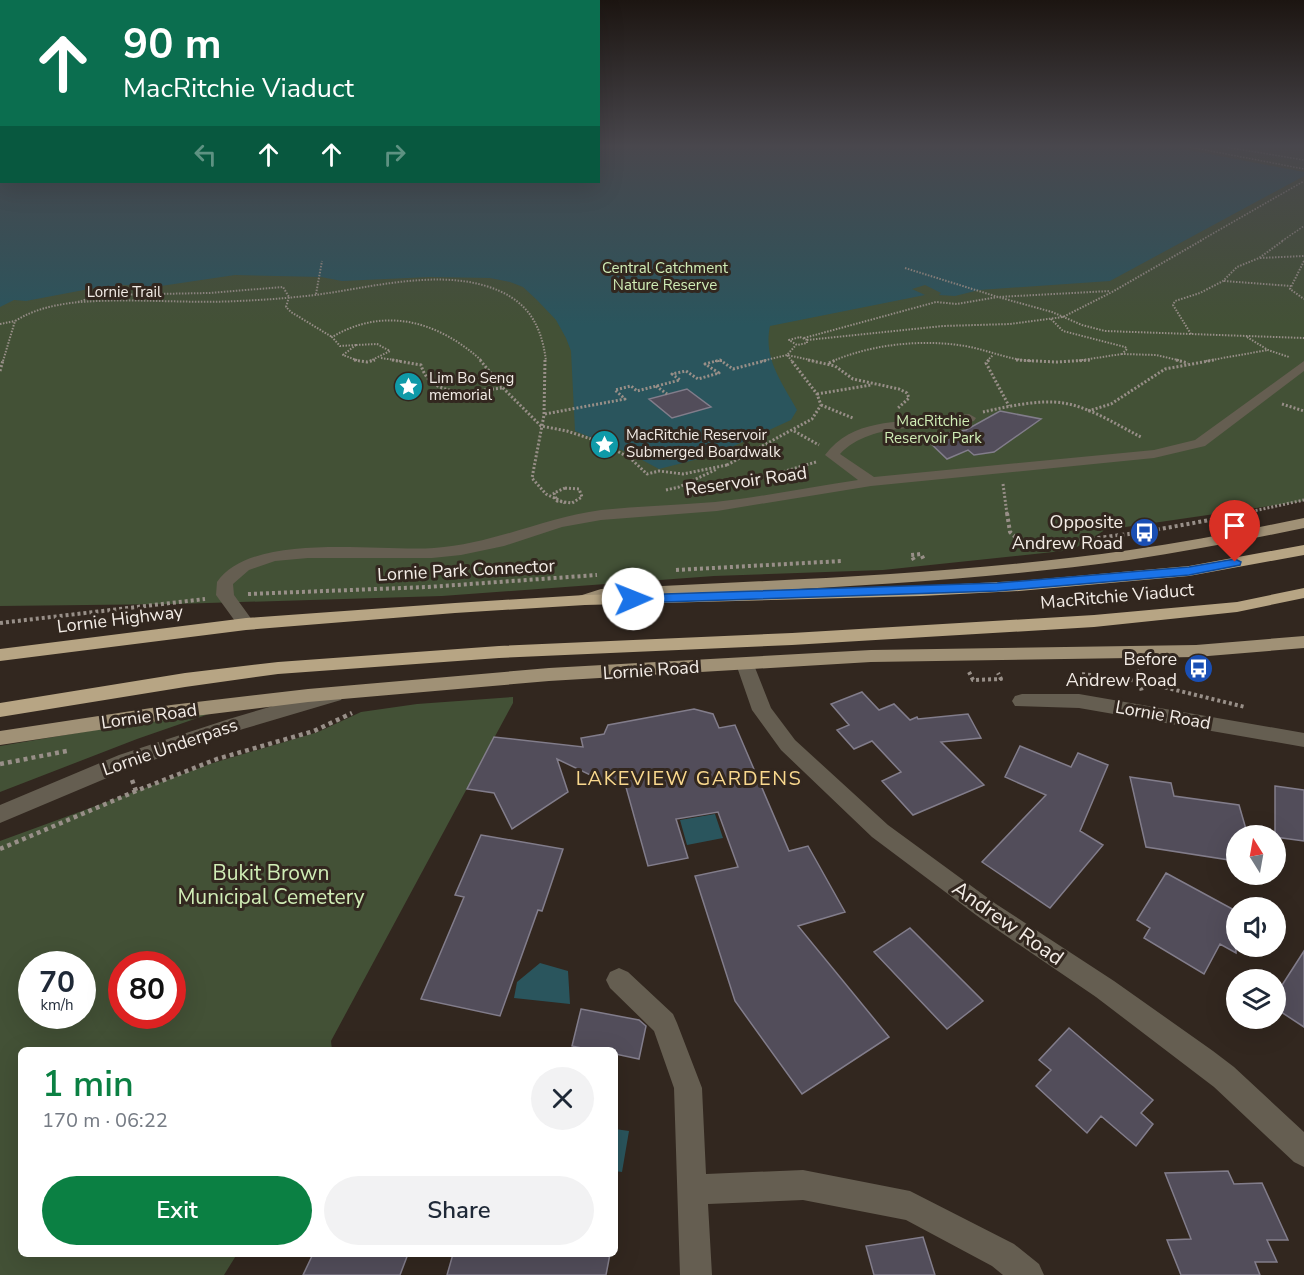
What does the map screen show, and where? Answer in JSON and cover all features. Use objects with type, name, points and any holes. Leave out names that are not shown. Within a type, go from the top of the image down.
[{"type":"highway","name":"MacRitchie Viaduct","points":[[585,600],[952,590],[1189,571],[1304,550]]},
{"type":"highway","name":"MacRitchie Viaduct","points":[[968,627],[1094,621],[1237,607],[1304,593]]},
{"type":"highway","points":[[246,624],[585,600]]},
{"type":"highway","name":"Lornie Highway","points":[[0,655],[246,624]]},
{"type":"highway","name":"Lornie Road","points":[[0,710],[185,680],[373,660],[968,627]]},
{"type":"main road","points":[[585,600],[601,594],[929,577],[1077,562],[1239,538],[1304,523]]},
{"type":"main road","name":"Lornie Road","points":[[0,738],[226,705],[461,682],[964,652],[1133,655],[1252,649],[1304,642]]},
{"type":"street","name":"Reservoir Road","points":[[225,595],[225,582],[231,575],[243,567],[272,556],[308,553],[432,553],[461,550],[498,543],[559,523],[601,515],[717,507],[871,482],[1154,454],[1200,443],[1300,362]]},
{"type":"street","points":[[871,482],[832,455],[850,436],[897,424],[941,423],[969,418]]},
{"type":"street","points":[[225,595],[246,624]]},
{"type":"street","name":"Andrew Road","points":[[745,664],[762,710],[788,745],[880,831],[988,911],[1105,989],[1203,1061],[1224,1077],[1304,1152]]},
{"type":"street","name":"Lornie Underpass","points":[[0,814],[126,761],[236,724],[345,692]]},
{"type":"street","name":"Lornie Road","points":[[1022,701],[1079,701],[1304,740]]},
{"type":"street","points":[[619,980],[664,1023],[688,1088],[696,1275]]},
{"type":"street","points":[[692,1190],[803,1185],[910,1206],[1003,1255],[1028,1275]]},
{"type":"path","points":[[1114,291],[998,297],[971,303],[927,304],[806,339],[803,345],[797,345],[789,340],[795,337],[806,339],[943,326],[1010,324],[1063,317],[1114,291],[1260,206]]},
{"type":"path","points":[[1191,334],[1173,305],[1175,301],[1200,294],[1223,280],[1238,267],[1259,258],[1303,226]]},
{"type":"path","points":[[1259,258],[1304,256]]},
{"type":"path","points":[[316,294],[322,261]]},
{"type":"path","points":[[1304,261],[1291,286],[1293,292],[1304,299]]},
{"type":"path","points":[[905,268],[1105,331],[1304,338]]},
{"type":"path","name":"Lornie Trail","points":[[0,324],[15,321],[19,316],[31,312],[74,303],[196,303],[289,297],[359,287],[440,280],[468,283],[503,293],[528,310],[544,351],[545,414],[532,478],[535,486],[543,493],[553,496]]},
{"type":"path","points":[[1223,280],[1291,286]]},
{"type":"path","points":[[74,303],[100,295],[209,293],[283,287],[289,297],[286,307],[293,315],[325,331],[335,343],[340,345],[377,344],[390,351],[376,361],[357,362],[343,355],[356,345]]},
{"type":"path","points":[[1051,319],[1063,331],[1125,347],[1127,349],[1122,354]]},
{"type":"path","points":[[0,371],[15,321]]},
{"type":"path","points":[[332,337],[348,327],[374,321],[416,322],[454,340],[489,368],[502,388],[516,398],[543,427],[582,435],[612,447],[629,456],[647,474],[659,471],[683,474],[727,465]]},
{"type":"path","points":[[1247,337],[1268,350],[1300,362]]},
{"type":"path","points":[[828,364],[842,357],[873,350],[929,343],[966,346],[1017,360],[1064,361],[1122,354],[1156,355],[1189,364]]},
{"type":"path","points":[[787,355],[797,345]]},
{"type":"path","points":[[1088,411],[1110,405],[1165,369],[1268,350]]},
{"type":"path","points":[[545,414],[625,399],[615,390],[631,386],[637,391],[680,380],[672,374],[686,371],[698,379],[719,373],[705,364],[720,360],[733,369],[787,355],[828,364],[853,379],[899,389],[909,398],[897,408],[895,416],[897,424]]},
{"type":"path","points":[[787,355],[817,394],[821,405],[877,428]]},
{"type":"path","points":[[993,355],[986,360],[986,363],[1009,406]]},
{"type":"path","points":[[381,358],[421,365],[422,376],[427,382],[438,387],[460,390],[502,388]]},
{"type":"path","points":[[817,394],[875,384]]},
{"type":"path","points":[[656,386],[668,394]]},
{"type":"path","points":[[969,418],[988,410],[1009,406],[1061,402],[1088,411],[1146,440]]},
{"type":"path","points":[[657,492],[679,487],[793,431],[812,419],[821,405]]},
{"type":"path","points":[[1292,408],[1304,411]]},
{"type":"path","points":[[793,431],[816,442],[832,455]]},
{"type":"path","points":[[1001,469],[1010,532],[1027,548]]},
{"type":"path","points":[[576,502],[582,494],[574,488],[560,489],[553,496],[561,502],[576,502],[588,502],[596,507],[601,515]]},
{"type":"path","points":[[1015,549],[1144,532],[1304,500]]},
{"type":"path","points":[[902,559],[934,560]]},
{"type":"path","points":[[666,570],[843,561]]},
{"type":"path","name":"Lornie Park Connector","points":[[0,623],[190,602],[225,595],[428,586],[606,574]]},
{"type":"path","points":[[1133,655],[1146,711]]},
{"type":"path","points":[[992,667],[1004,667]]},
{"type":"path","points":[[1073,673],[1139,681],[1250,708]]},
{"type":"path","points":[[0,849],[217,759],[314,731],[358,709]]},
{"type":"path","points":[[0,764],[77,748]]},
{"type":"path","points":[[126,761],[136,791]]},
{"type":"green space","name":"MacRitchie Reservoir Park","points":[[0,206],[1304,206],[1304,501],[1105,530],[1072,550],[883,570],[714,576],[442,596],[175,604],[0,606]]},
{"type":"green space","name":"Bukit Brown Municipal Cemetery","points":[[513,697],[513,703],[331,1041],[332,1047],[18,1047],[18,1257],[235,1257],[224,1275],[0,1275],[0,841],[213,763],[318,732],[361,712],[417,704]]},
{"type":"green space","points":[[209,714],[0,792],[0,746],[136,723]]},
{"type":"water","name":"Central Catchment Nature Reserve","points":[[0,206],[1248,206],[1110,281],[979,290],[955,296],[939,295],[941,293],[925,285],[912,289],[925,295],[770,326],[769,349],[775,370],[797,410],[791,420],[714,455],[659,469],[629,453],[575,431],[571,351],[566,338],[556,320],[537,300],[523,287],[510,282],[490,278],[430,277],[342,281],[321,277],[235,275],[154,287],[124,285],[89,289],[26,301],[14,300],[0,307]]},
{"type":"water","points":[[715,814],[723,838],[687,845],[680,820]]},
{"type":"water","points":[[540,963],[568,971],[570,1004],[514,998],[517,982]]},
{"type":"water","points":[[618,1129],[629,1131],[622,1172],[618,1171]]},
{"type":"building","points":[[687,389],[711,407],[672,418],[649,399]]},
{"type":"building","points":[[1000,411],[1041,419],[994,452],[974,455],[968,450],[947,459],[924,437],[966,430]]},
{"type":"building","points":[[862,692],[879,710],[894,704],[910,720],[917,717],[918,719],[968,714],[981,738],[941,742],[984,785],[913,815],[882,781],[901,772],[872,741],[854,749],[837,730],[849,725],[831,704]]},
{"type":"building","points":[[694,709],[713,714],[719,728],[735,725],[789,851],[808,846],[845,912],[798,926],[889,1037],[802,1094],[735,1001],[695,876],[738,867],[718,812],[676,819],[688,858],[648,866],[624,780],[607,783],[557,759],[568,792],[512,829],[494,793],[467,789],[494,737],[583,747],[581,738],[604,734],[608,725]]},
{"type":"building","points":[[1020,746],[1071,767],[1078,753],[1108,765],[1080,831],[1103,845],[1050,908],[982,862],[1046,795],[1005,777]]},
{"type":"building","points":[[1130,777],[1171,783],[1174,796],[1239,805],[1245,825],[1226,825],[1226,859],[1146,847]]},
{"type":"building","points":[[1275,786],[1304,790],[1304,841],[1286,839],[1286,825],[1275,825]]},
{"type":"building","points":[[481,835],[563,849],[542,911],[538,910],[500,1016],[421,999],[464,897],[455,895]]},
{"type":"building","points":[[1166,873],[1226,906],[1226,947],[1220,944],[1204,974],[1144,938],[1150,928],[1137,920]]},
{"type":"building","points":[[910,928],[983,1001],[947,1029],[874,952]]},
{"type":"building","points":[[1304,951],[1304,1027],[1286,1015],[1286,979]]},
{"type":"building","points":[[581,1009],[639,1020],[646,1026],[639,1059],[618,1055],[618,1047],[572,1046]]},
{"type":"building","points":[[1069,1028],[1153,1100],[1141,1113],[1153,1124],[1136,1146],[1101,1116],[1087,1133],[1036,1086],[1051,1070],[1039,1060]]},
{"type":"building","points":[[1228,1171],[1234,1184],[1262,1183],[1288,1240],[1267,1240],[1277,1262],[1255,1262],[1260,1275],[1181,1275],[1167,1240],[1191,1239],[1165,1173]]},
{"type":"building","points":[[923,1237],[935,1275],[874,1275],[866,1246]]},
{"type":"building","points":[[312,1257],[407,1257],[400,1275],[303,1275]]},
{"type":"building","points":[[452,1257],[609,1257],[606,1275],[447,1275]]},
{"type":"place","name":"Lim Bo Seng memorial","points":[[408,387]]},
{"type":"place","name":"MacRitchie Reservoir Submerged Boardwalk","points":[[605,444]]},
{"type":"place","name":"Opposite Andrew Road","points":[[1144,532]]},
{"type":"place","name":"Before Andrew Road","points":[[1198,669]]},
{"type":"district","name":"LAKEVIEW GARDENS","points":[[689,778]]},
{"type":"route","points":[[633,599],[1019,586],[1189,571],[1235,562]]}]
